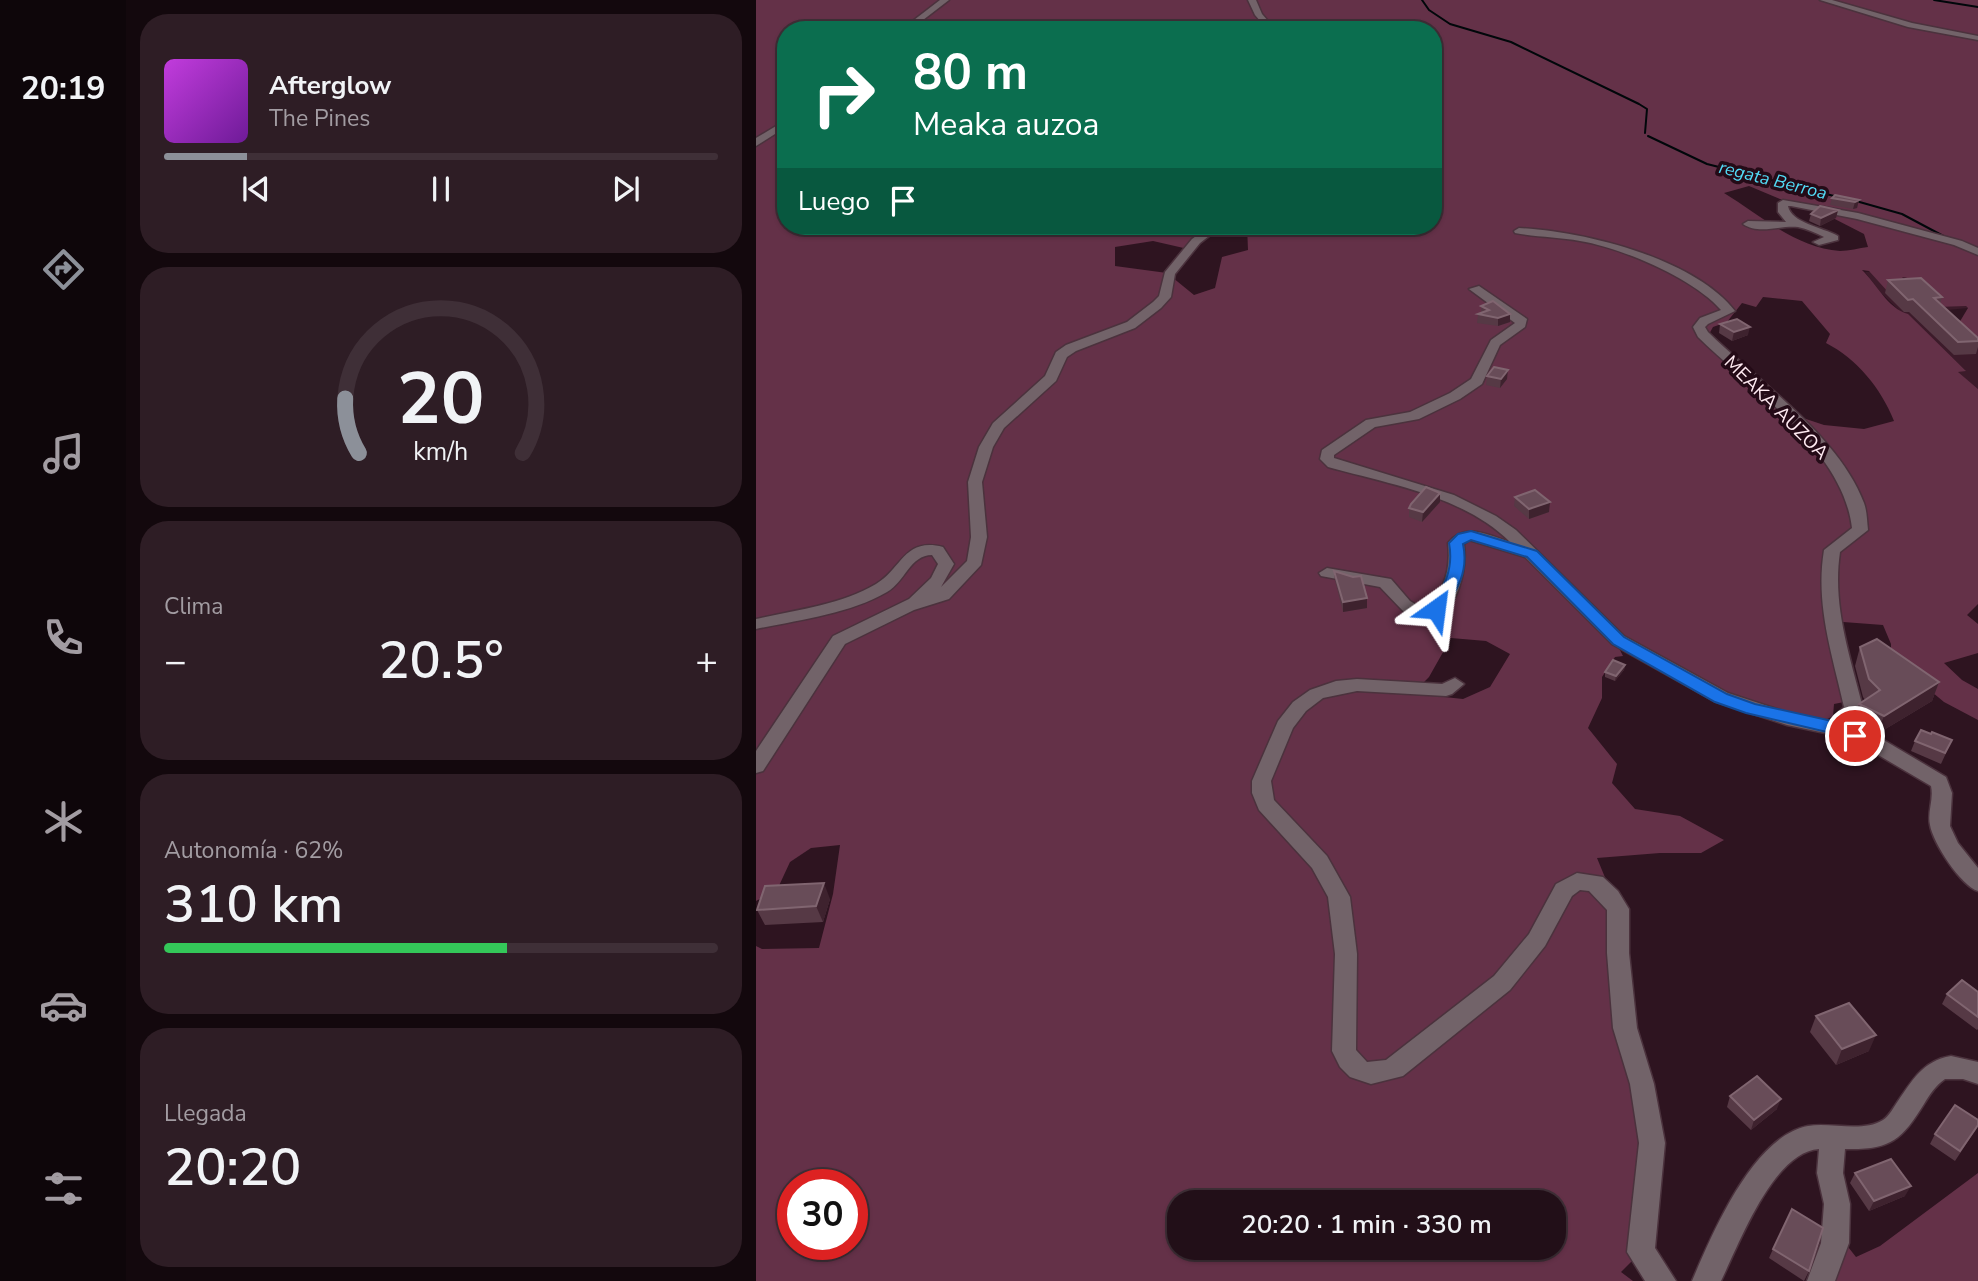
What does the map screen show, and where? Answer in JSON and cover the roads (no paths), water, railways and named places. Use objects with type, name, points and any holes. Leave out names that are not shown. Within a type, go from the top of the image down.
[{"type":"street","points":[[917,21],[945,0]]},
{"type":"street","points":[[1252,0],[1264,21]]},
{"type":"street","points":[[1824,0],[1912,25],[1978,38]]},
{"type":"street","points":[[756,143],[777,128]]},
{"type":"street","points":[[1819,242],[1834,239],[1815,228],[1793,223],[1783,213],[1783,203],[1827,208],[1958,243],[1978,252]]},
{"type":"street","points":[[1748,224],[1784,227],[1793,223]]},
{"type":"street","name":"MEAKA AUZOA","points":[[1519,230],[1591,239],[1625,251],[1697,284],[1729,311],[1704,321],[1699,327],[1702,334],[1796,421],[1828,455],[1847,485],[1861,521],[1860,530],[1832,550],[1827,571],[1833,617],[1854,708],[1835,728]]},
{"type":"street","points":[[756,766],[839,640],[861,626],[943,595],[975,562],[979,537],[975,482],[986,447],[998,426],[1051,378],[1061,355],[1071,348],[1131,325],[1157,305],[1165,297],[1169,274],[1196,241],[1204,235]]},
{"type":"street","points":[[1475,289],[1500,308],[1521,319],[1521,324],[1495,343],[1477,381],[1455,396],[1414,416],[1371,424],[1327,453],[1326,459],[1333,464],[1392,480],[1473,508],[1491,517],[1618,640],[1721,698],[1787,719],[1835,728],[1875,744],[1939,782],[1944,791],[1940,825],[1946,840],[1978,883]]},
{"type":"street","points":[[1327,573],[1385,583],[1411,610],[1419,615],[1429,616],[1453,586],[1459,559],[1456,543],[1463,537],[1471,535],[1532,554]]},
{"type":"street","points":[[756,624],[869,594],[894,579],[909,556],[919,551],[937,550],[946,564],[942,575],[914,605]]},
{"type":"street","points":[[1455,684],[1446,690],[1345,685],[1313,696],[1284,726],[1260,783],[1263,799],[1270,810],[1305,846],[1331,880],[1338,895],[1346,978],[1344,1051],[1349,1062],[1359,1070],[1375,1076],[1394,1068],[1502,983],[1537,940],[1564,890],[1577,881],[1595,883],[1618,909],[1618,953],[1625,1028],[1642,1084],[1652,1143],[1641,1252],[1662,1281]]},
{"type":"street","points":[[1706,1281],[1754,1186],[1785,1150],[1803,1139],[1881,1135],[1896,1126],[1932,1073],[1942,1067],[1958,1066],[1978,1073]]},
{"type":"street","points":[[1821,1281],[1835,1243],[1837,1204],[1830,1173],[1833,1137]]},
{"type":"waterway","name":"regata Berroa","points":[[1422,0],[1429,10],[1450,24],[1511,42],[1639,104],[1647,109],[1645,133]]},
{"type":"waterway","points":[[1934,0],[1978,7]]},
{"type":"waterway","name":"regata Berroa","points":[[1648,136],[1707,164],[1838,197]]},
{"type":"waterway","name":"regata Berroa","points":[[1856,201],[1902,214],[1949,239]]}]
